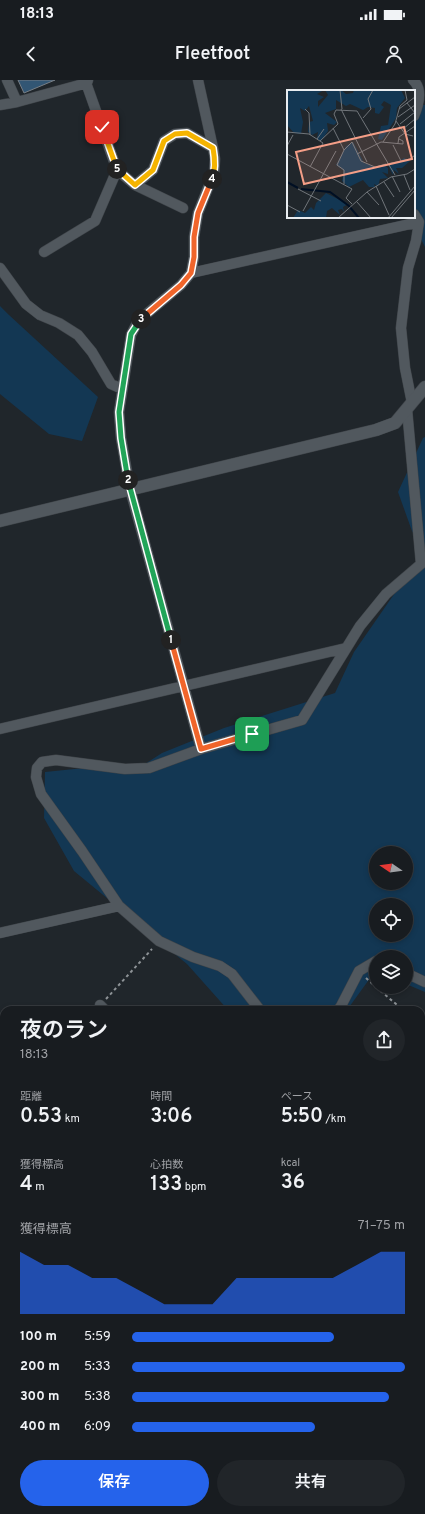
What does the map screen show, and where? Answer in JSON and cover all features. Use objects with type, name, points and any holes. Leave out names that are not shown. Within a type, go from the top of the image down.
[{"type":"street","points":[[7,80],[17,102]]},
{"type":"street","points":[[198,80],[215,159],[214,173],[198,213],[191,273],[181,285],[138,321],[131,334],[119,412],[121,438],[130,489],[201,749]]},
{"type":"street","points":[[413,80],[417,84],[420,97],[415,113]]},
{"type":"street","points":[[0,105],[17,102],[87,81],[117,170],[135,185],[183,208]]},
{"type":"street","points":[[135,185],[153,170],[164,141],[175,134],[187,133],[213,148]]},
{"type":"street","points":[[44,252],[95,221],[117,170]]},
{"type":"street","points":[[191,273],[416,218],[416,241],[408,268],[401,328],[422,564],[386,594],[360,626],[302,720],[201,749],[149,768],[125,769],[56,760],[42,762],[38,768],[36,777],[41,794],[82,851],[118,906],[159,941],[193,957],[220,966],[232,974],[257,1006]]},
{"type":"street","points":[[0,268],[26,304],[40,315],[58,323],[78,336],[92,352],[111,384],[122,389]]},
{"type":"street","points":[[0,521],[376,430],[395,423],[425,388]]},
{"type":"street","points":[[0,729],[346,648]]},
{"type":"street","points":[[0,933],[118,906]]},
{"type":"street","points":[[341,1006],[358,971],[369,965]]},
{"type":"street","points":[[413,976],[425,982]]},
{"type":"path","points":[[105,1006],[159,941]]},
{"type":"path","points":[[384,994],[398,1006]]},
{"type":"shaded area","points":[[423,105],[425,105],[425,247],[410,218],[415,218],[415,122]]},
{"type":"shaded area","points":[[0,306],[98,397],[82,441],[49,434],[0,394]]},
{"type":"shaded area","points":[[425,437],[425,992],[413,987],[413,950],[369,950],[369,980],[350,1006],[224,1006],[187,964],[74,871],[44,818],[45,772],[94,767],[134,771],[162,753],[224,728],[335,693],[354,652],[424,551],[412,531],[398,492],[423,438]]},
{"type":"building","points":[[18,80],[55,80],[24,93]]},
{"type":"route","points":[[102,127],[117,170],[135,185],[153,170],[164,141],[175,134],[187,133],[213,148],[215,159],[214,173],[198,213],[191,273],[181,285],[138,321],[131,334],[119,412],[121,438],[130,489],[201,749],[252,734]]}]
